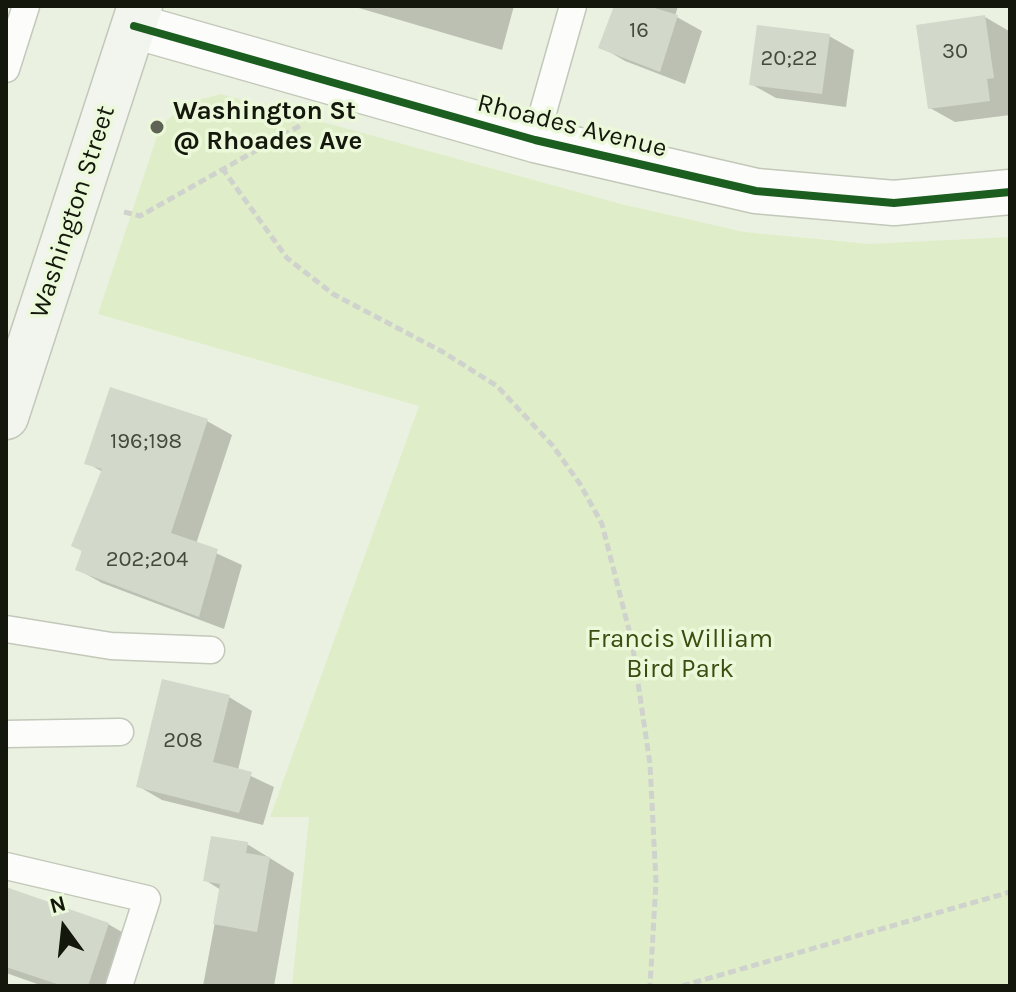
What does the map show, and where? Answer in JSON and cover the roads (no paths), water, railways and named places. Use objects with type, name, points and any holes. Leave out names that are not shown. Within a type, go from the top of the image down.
[{"type":"main road","name":"Washington Street","points":[[6,417],[17,348],[137,16]]},
{"type":"street","name":"Rhoades Avenue","points":[[137,16],[535,140],[756,191],[894,203],[1010,192]]},
{"type":"lane","points":[[6,69],[26,6]]},
{"type":"lane","points":[[535,140],[573,6]]},
{"type":"lane","points":[[6,629],[111,646],[211,650]]},
{"type":"lane","points":[[6,734],[120,732]]},
{"type":"lane","points":[[6,866],[147,899],[119,986]]},
{"type":"place","name":"Washington St @ Rhoades Ave","points":[[157,127]]},
{"type":"park label","name":"Francis William Bird Park","points":[[680,655]]}]
